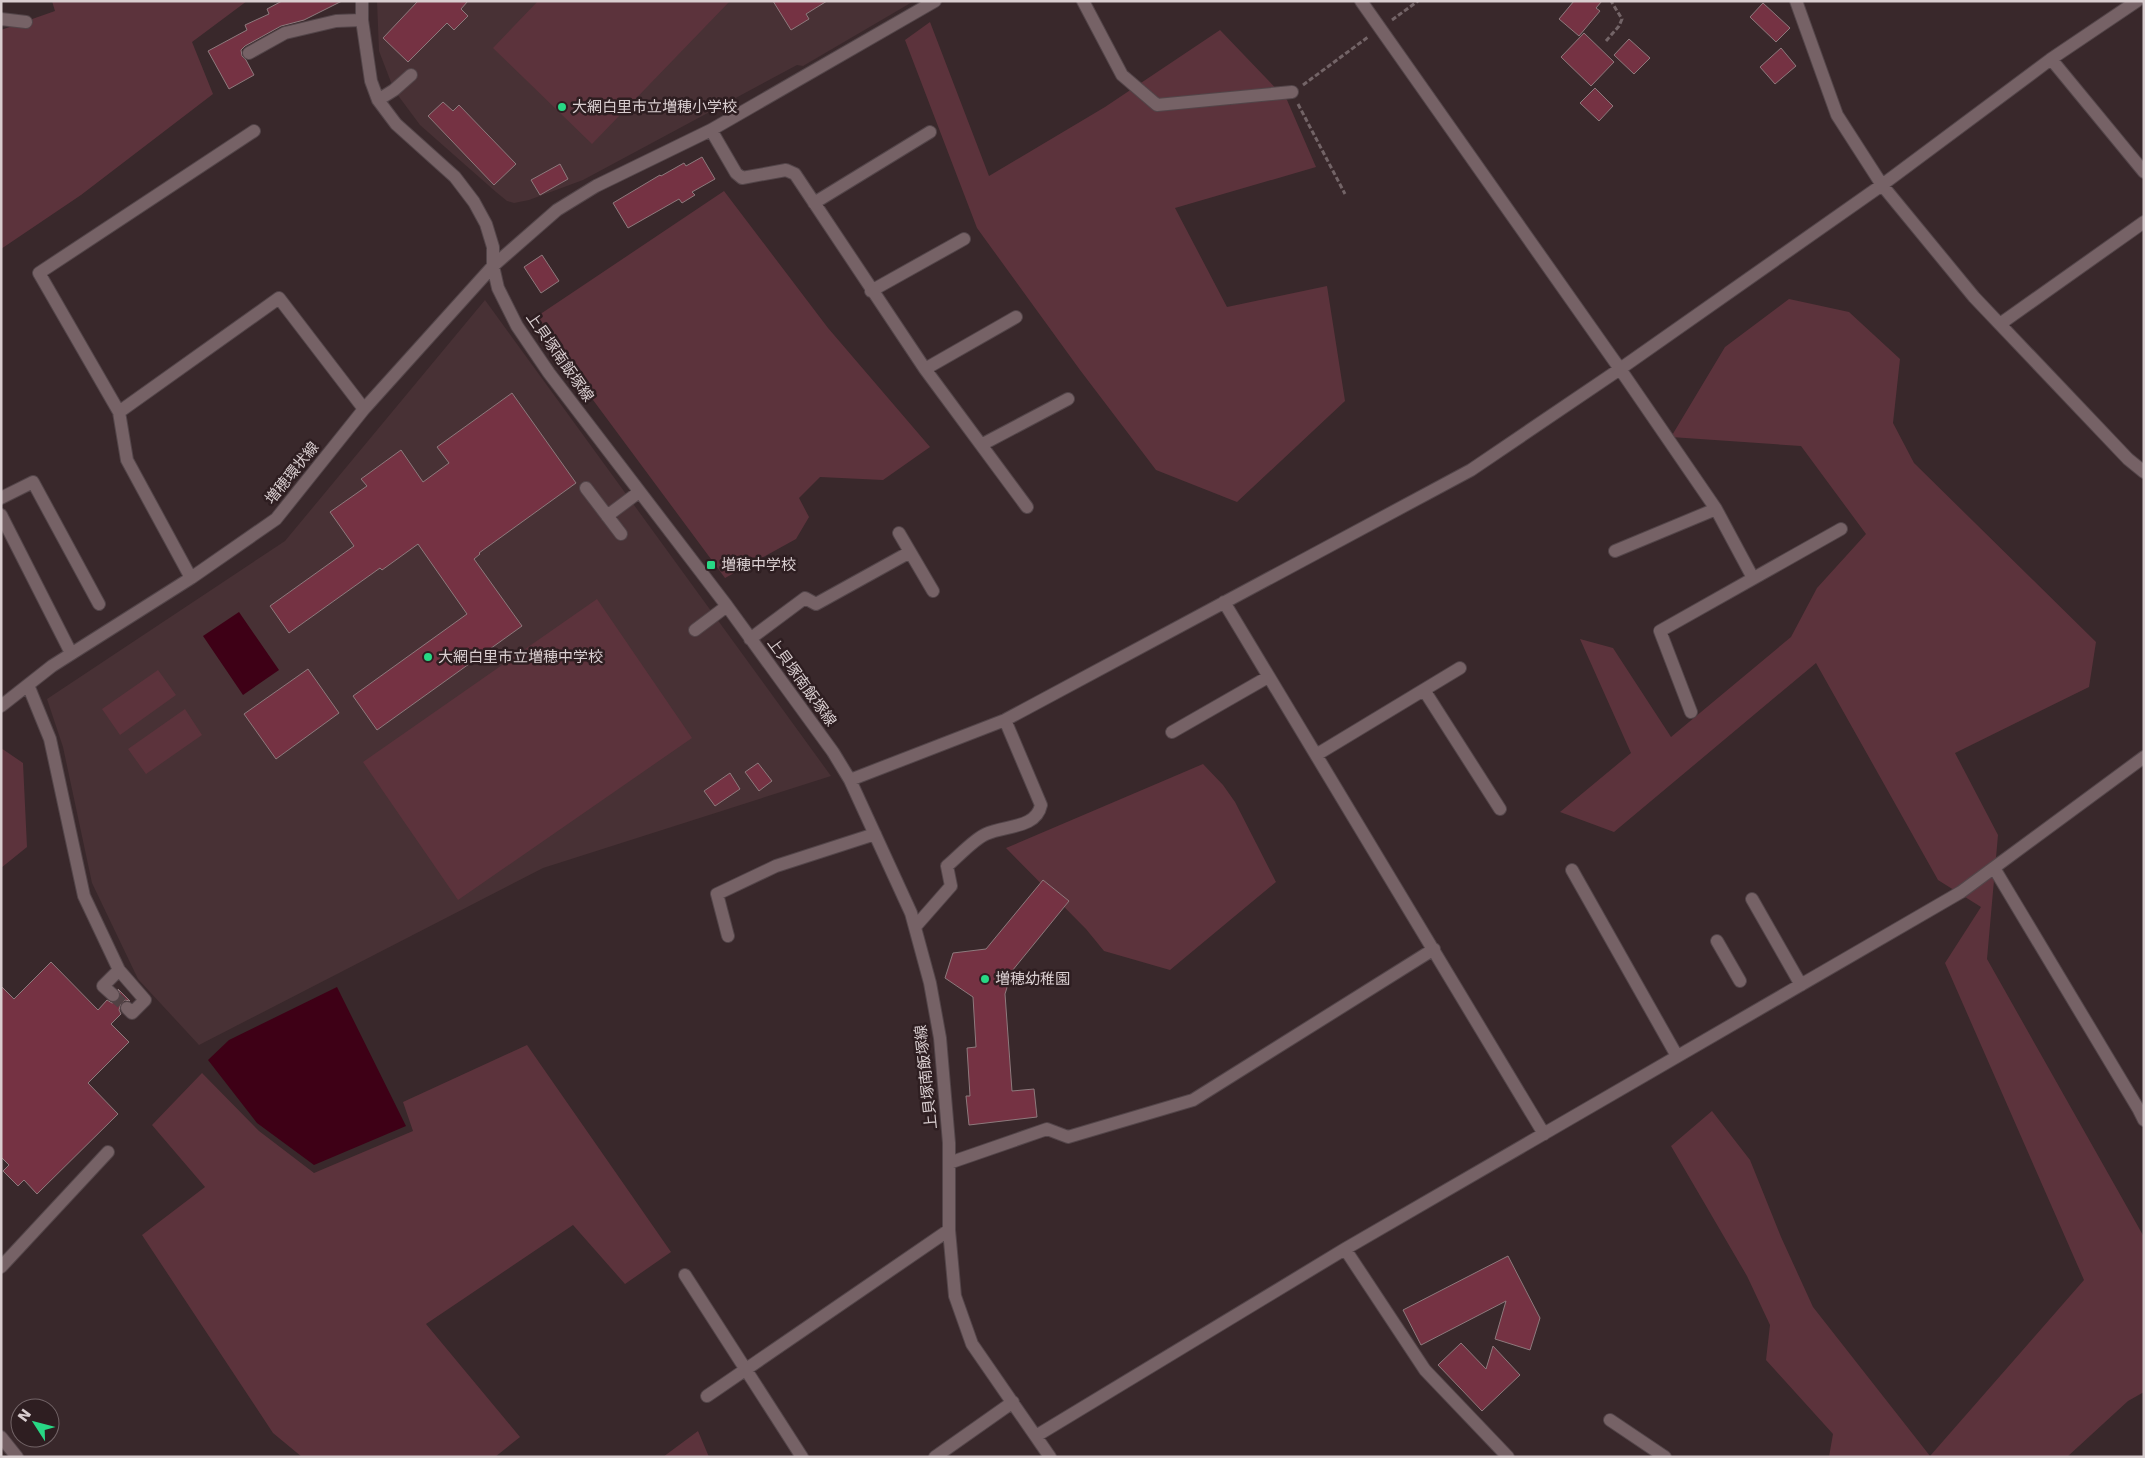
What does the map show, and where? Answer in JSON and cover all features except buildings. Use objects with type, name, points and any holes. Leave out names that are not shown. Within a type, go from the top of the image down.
[{"type":"street","name":"上貝塚南飯塚線","points":[[362,1],[362,20],[371,81],[378,100],[396,124],[455,177],[474,202],[486,224],[493,246],[498,288],[517,326],[549,374],[727,606],[833,752],[850,780],[911,913],[930,983],[940,1038],[949,1163],[949,1230],[954,1296],[972,1344],[1050,1457]]},
{"type":"street","name":"増穂環状線","points":[[1,706],[71,653],[191,578],[276,519],[364,409],[494,266],[557,210],[596,186],[711,130],[935,1]]},
{"type":"street","points":[[1083,1],[1122,75],[1157,105],[1292,92]]},
{"type":"street","points":[[1361,1],[1620,369],[1716,509],[1753,578]]},
{"type":"street","points":[[1796,1],[1836,115],[1882,185],[1974,297],[2128,459],[2144,472]]},
{"type":"street","points":[[850,780],[1005,720],[1471,470],[1620,369],[1882,185],[2052,59],[2137,1]]},
{"type":"street","points":[[1,19],[26,22]]},
{"type":"street","points":[[249,53],[284,33],[336,21],[362,20]]},
{"type":"street","points":[[2052,59],[2144,172]]},
{"type":"street","points":[[378,100],[394,90],[411,75]]},
{"type":"street","points":[[711,130],[736,173],[742,178],[786,170],[795,174],[871,291],[925,369],[1027,507]]},
{"type":"street","points":[[191,578],[127,460],[120,412],[39,273],[254,131]]},
{"type":"street","points":[[814,203],[930,132]]},
{"type":"street","points":[[2000,324],[2144,222]]},
{"type":"street","points":[[871,291],[964,239]]},
{"type":"street","points":[[120,412],[279,298],[364,409]]},
{"type":"street","points":[[925,369],[1016,317]]},
{"type":"street","points":[[981,445],[1068,399]]},
{"type":"street","points":[[1,498],[33,482],[99,604]]},
{"type":"street","points":[[586,488],[621,534]]},
{"type":"street","points":[[607,516],[639,492]]},
{"type":"street","points":[[1615,551],[1716,509]]},
{"type":"street","points":[[1,514],[71,653]]},
{"type":"street","points":[[1691,712],[1660,631],[1841,528]]},
{"type":"street","points":[[899,534],[933,591]]},
{"type":"street","points":[[750,639],[805,598],[816,604],[910,552]]},
{"type":"street","points":[[1224,602],[1544,1134]]},
{"type":"street","points":[[695,630],[727,606]]},
{"type":"street","points":[[1316,755],[1460,668]]},
{"type":"street","points":[[1172,732],[1268,677]]},
{"type":"street","points":[[28,685],[50,739],[80,883],[119,970],[145,1000],[132,1013],[127,1008]]},
{"type":"street","points":[[1424,690],[1500,809]]},
{"type":"street","points":[[915,927],[951,886],[947,866],[985,834],[1033,820],[1040,811],[1041,805],[1005,720]]},
{"type":"street","points":[[1036,1436],[1345,1249],[1961,892],[2144,757]]},
{"type":"street","points":[[728,936],[717,894],[776,866],[875,834]]},
{"type":"street","points":[[1994,868],[2144,1120]]},
{"type":"street","points":[[1572,870],[1676,1056]]},
{"type":"street","points":[[1752,899],[1801,985]]},
{"type":"street","points":[[1717,941],[1740,981]]},
{"type":"street","points":[[949,1163],[1047,1129],[1068,1137],[1193,1100],[1434,949]]},
{"type":"street","points":[[113,995],[103,986],[119,970]]},
{"type":"street","points":[[1,1267],[108,1152]]},
{"type":"street","points":[[707,1396],[949,1230]]},
{"type":"street","points":[[1345,1249],[1425,1370],[1508,1457]]},
{"type":"street","points":[[685,1275],[802,1457]]},
{"type":"street","points":[[935,1457],[1013,1402]]},
{"type":"street","points":[[1610,1420],[1665,1457]]},
{"type":"street","points":[[1,1437],[17,1457]]},
{"type":"path","points":[[1345,194],[1292,92],[1418,1]]},
{"type":"path","points":[[1606,41],[1619,26],[1622,19],[1611,1]]},
{"type":"shaded area","points":[[52,1],[247,1],[192,42],[213,94],[81,195],[1,249],[1,30],[55,11]]},
{"type":"shaded area","name":"大網白里市立増穂小学校","points":[[377,1],[914,1],[803,66],[797,65],[583,180],[529,200],[514,203],[507,201],[496,192],[420,125],[394,90],[379,51]]},
{"type":"shaded area","points":[[538,1],[730,1],[592,144],[493,48]]},
{"type":"shaded area","points":[[930,22],[989,176],[1105,107],[1220,30],[1287,100],[1316,167],[1175,208],[1227,307],[1327,286],[1345,401],[1237,502],[1156,470],[1080,370],[977,228],[905,40]]},
{"type":"shaded area","points":[[724,191],[828,328],[930,447],[883,480],[820,477],[799,498],[809,517],[796,539],[725,578],[533,319]]},
{"type":"shaded area","points":[[1789,299],[1849,312],[1900,359],[1893,423],[1914,463],[2096,642],[2089,687],[1955,753],[1998,835],[1987,959],[2144,1237],[2144,1392],[2128,1401],[2067,1457],[1829,1457],[1833,1434],[1766,1360],[1770,1325],[1747,1276],[1671,1146],[1712,1111],[1750,1160],[1781,1237],[1813,1307],[1930,1456],[2084,1280],[1945,963],[1981,907],[1938,880],[1816,663],[1614,832],[1560,812],[1631,753],[1580,639],[1613,648],[1671,737],[1791,637],[1817,588],[1866,534],[1801,446],[1671,437],[1725,347]]},
{"type":"shaded area","name":"大網白里市立増穂中学校","points":[[485,300],[831,776],[543,868],[199,1045],[138,979],[92,883],[63,747],[47,699],[285,541]]},
{"type":"shaded area","points":[[597,599],[692,738],[458,900],[363,762]]},
{"type":"shaded area","points":[[239,612],[279,670],[243,695],[203,636]]},
{"type":"shaded area","points":[[158,670],[176,695],[120,735],[102,709]]},
{"type":"shaded area","points":[[185,709],[202,735],[146,774],[128,749]]},
{"type":"shaded area","points":[[1,748],[23,763],[27,847],[1,868]]},
{"type":"shaded area","points":[[1203,764],[1223,785],[1235,802],[1276,882],[1170,970],[1104,951],[1086,929],[1006,848]]},
{"type":"shaded area","points":[[337,987],[406,1126],[314,1165],[257,1123],[208,1060],[229,1040]]},
{"type":"shaded area","points":[[527,1045],[671,1252],[625,1284],[573,1225],[426,1324],[520,1437],[495,1457],[302,1457],[273,1433],[142,1235],[205,1187],[152,1125],[202,1073],[259,1131],[314,1173],[413,1131],[403,1102]]},
{"type":"shaded area","points":[[698,1431],[709,1457],[663,1457]]},
{"type":"tunnel","points":[[113,995],[127,1008]]},
{"type":"place","name":"大網白里市立増穂小学校","points":[[562,107]]},
{"type":"place","name":"増穂中学校","points":[[711,565]]},
{"type":"place","name":"大網白里市立増穂中学校","points":[[428,657]]},
{"type":"place","name":"増穂幼稚園","points":[[985,979]]}]
